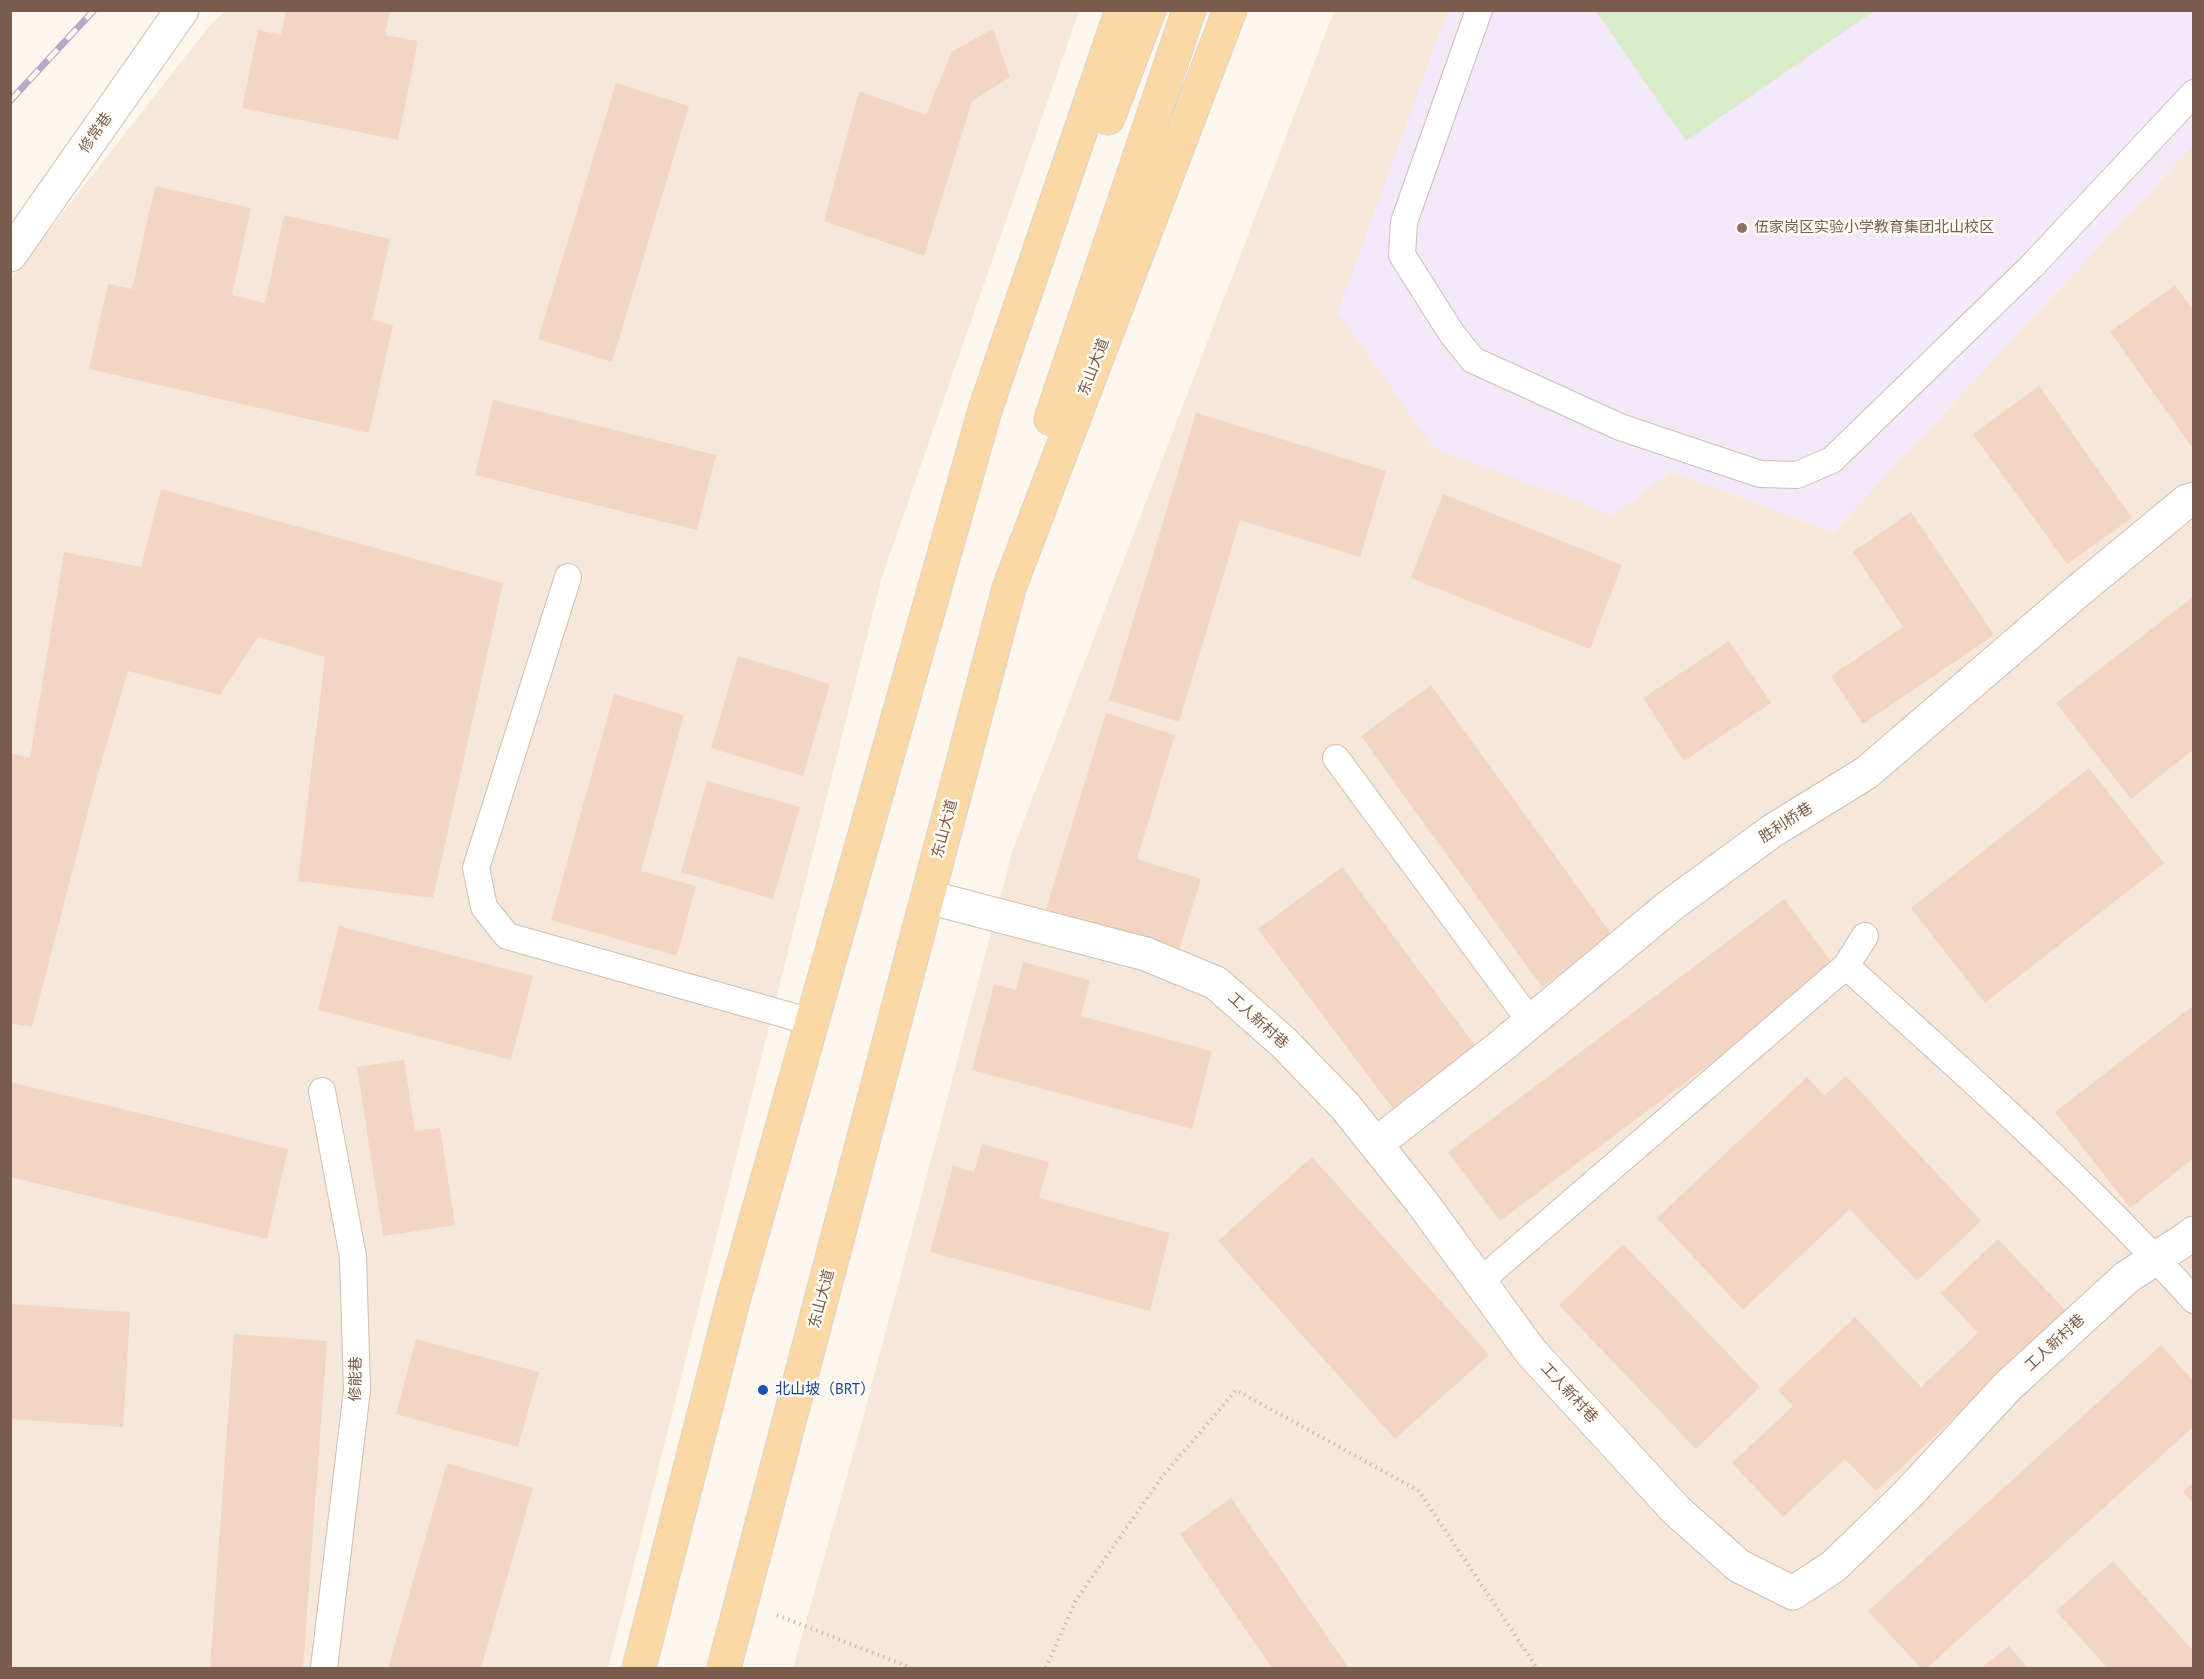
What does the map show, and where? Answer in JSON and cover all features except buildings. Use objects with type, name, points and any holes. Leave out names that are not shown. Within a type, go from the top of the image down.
[{"type":"main road","points":[[639,1668],[733,1301],[986,410],[1122,10]]},
{"type":"main road","points":[[943,561],[1149,10]]},
{"type":"main road","points":[[1009,588],[1008,545],[1189,10]]},
{"type":"main road","name":"东山大道","points":[[724,1668],[1009,588],[1230,10]]},
{"type":"street","name":"修常巷","points":[[10,255],[182,10]]},
{"type":"street","name":"胜利桥巷","points":[[1376,1144],[1530,1022],[1689,891],[1772,831],[1866,773],[2078,591],[2187,501],[2193,499]]},
{"type":"street","name":"工人新村巷","points":[[928,897],[1146,954],[1216,983],[1283,1042],[1345,1106],[1421,1201],[1531,1352],[1676,1510],[1739,1566],[1793,1593],[1834,1566],[1908,1494],[2008,1386],[2127,1277],[2189,1238],[2193,1233]]},
{"type":"lane","points":[[1479,10],[1404,222],[1402,255],[1452,334],[1473,360],[1620,427],[1760,474],[1797,475],[1832,460],[2032,266],[2193,93]]},
{"type":"lane","points":[[568,577],[476,868],[484,907],[507,936],[812,1022]]},
{"type":"lane","points":[[1336,758],[1530,1022]]},
{"type":"lane","points":[[1479,1282],[1846,966],[1865,936]]},
{"type":"lane","points":[[1846,966],[1962,1070],[2156,1258],[2193,1300]]},
{"type":"lane","name":"修能巷","points":[[322,1091],[353,1257],[357,1390],[324,1668]]},
{"type":"path","points":[[1046,1668],[1076,1600],[1162,1477],[1236,1390],[1419,1491],[1537,1668]]},
{"type":"path","points":[[743,1602],[912,1668]]},
{"type":"shaded area","points":[[225,11],[1079,11],[882,577],[608,1668],[11,1668],[10,280],[211,24]]},
{"type":"shaded area","points":[[1334,11],[1448,11],[1339,312],[1613,515],[1671,471],[1833,532],[2193,145],[2193,1668],[793,1668],[856,1444],[1013,849]]},
{"type":"shaded area","name":"伍家岗区实验小学教育集团北山校区","points":[[1448,11],[2193,11],[2193,145],[1833,532],[1671,471],[1614,515],[1434,448],[1338,312]]},
{"type":"green space","points":[[1595,10],[1874,10],[1874,11],[1686,141]]},
{"type":"railway","points":[[10,101],[94,10]]},
{"type":"place","name":"伍家岗区实验小学教育集团北山校区","points":[[1742,228]]},
{"type":"place","name":"北山坡（BRT）","points":[[763,1390]]}]
